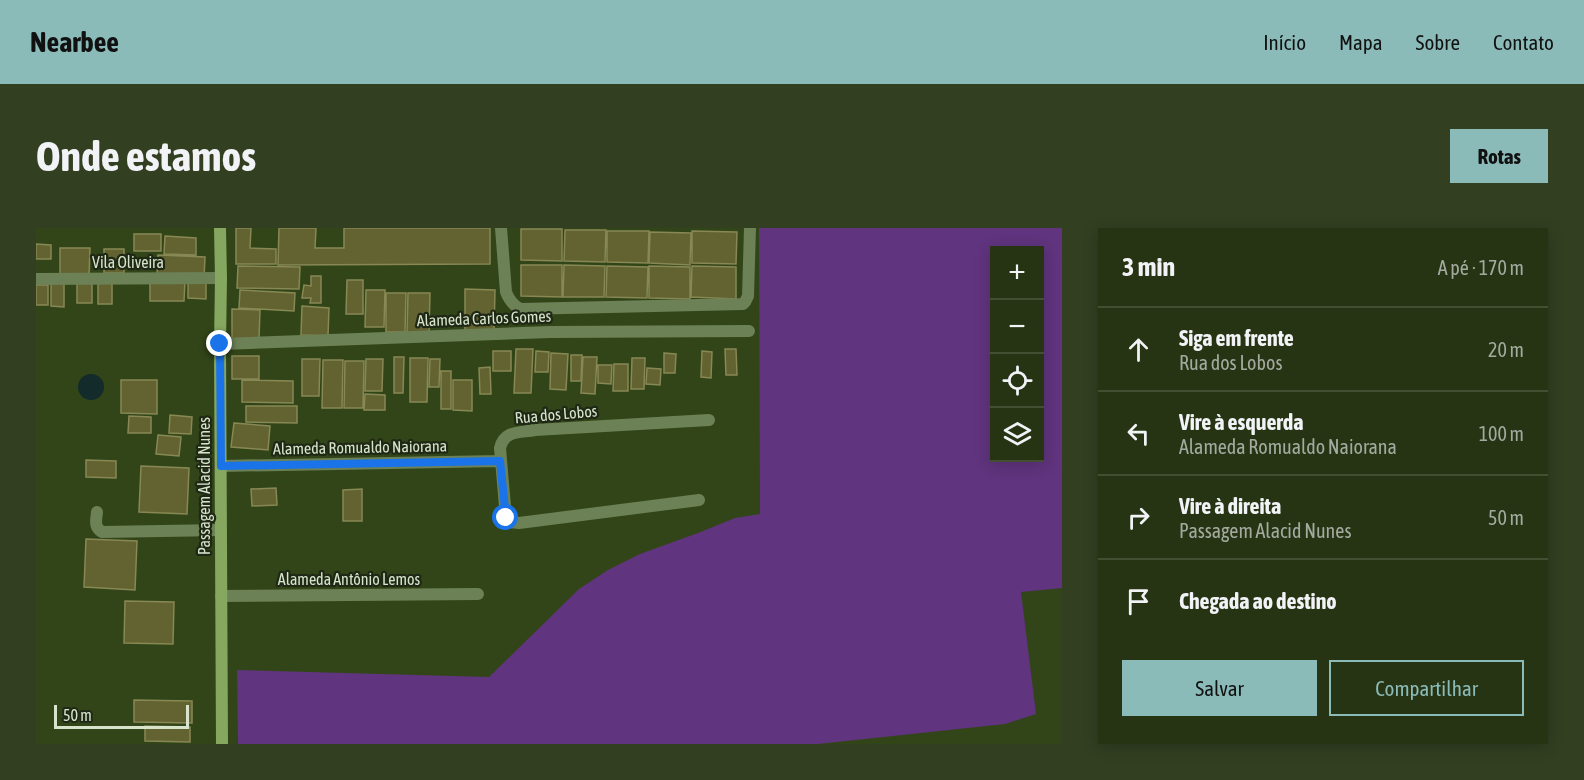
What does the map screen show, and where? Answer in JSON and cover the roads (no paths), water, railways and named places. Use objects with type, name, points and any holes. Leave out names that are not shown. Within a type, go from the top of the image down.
[{"type":"main road","name":"Passagem Alacid Nunes","points":[[220,228],[222,744]]},
{"type":"street","points":[[501,228],[505,285],[509,299],[520,309],[542,309],[743,304],[748,296],[750,228]]},
{"type":"street","name":"Vila Oliveira","points":[[36,279],[221,278]]},
{"type":"street","name":"Alameda Carlos Gomes","points":[[220,344],[550,332],[749,331]]},
{"type":"street","name":"Rua dos Lobos","points":[[699,500],[512,523],[506,518],[500,461],[501,443],[508,435],[535,430],[709,420]]},
{"type":"street","name":"Alameda Romualdo Naiorana","points":[[221,466],[500,461]]},
{"type":"street","points":[[97,512],[96,525],[102,532],[221,530]]},
{"type":"street","name":"Alameda Antônio Lemos","points":[[221,596],[478,594]]},
{"type":"water","points":[[91,374],[101,377],[104,387],[101,397],[91,400],[81,397],[78,387],[81,377]]}]
